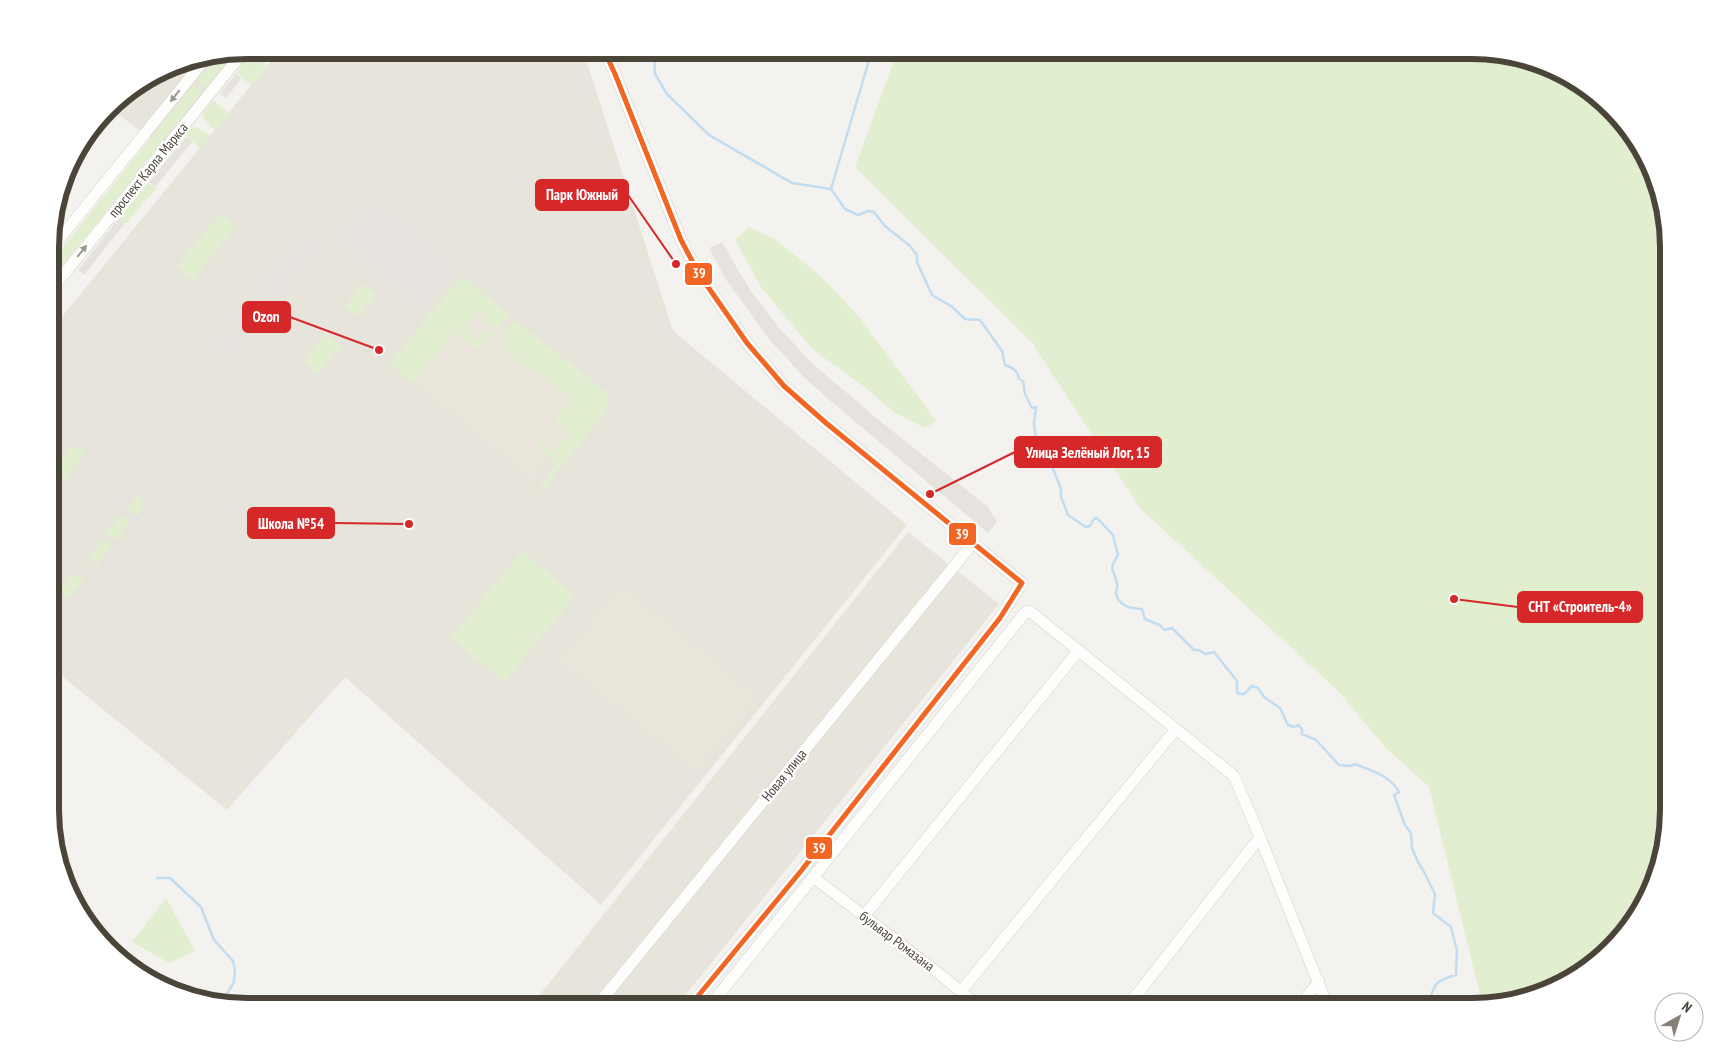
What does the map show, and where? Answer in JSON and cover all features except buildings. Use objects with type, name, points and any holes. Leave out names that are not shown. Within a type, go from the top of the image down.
[{"type":"street","name":"проспект Карла Маркса","points":[[59,280],[238,59]]},
{"type":"street","points":[[608,59],[682,240],[699,274],[746,343],[784,386],[826,423],[1022,583],[1000,618],[801,871],[696,998]]},
{"type":"street","name":"проспект Карла Маркса","points":[[59,239],[201,64]]},
{"type":"street","name":"Новая улица","points":[[603,998],[972,543]]},
{"type":"street","points":[[715,998],[1025,612],[1032,613],[1234,776],[1325,998]]},
{"type":"street","points":[[864,916],[1079,650]]},
{"type":"street","points":[[962,991],[1176,729]]},
{"type":"street","points":[[1134,998],[1260,837]]},
{"type":"street","name":"бульвар Ромазана","points":[[813,877],[970,998]]},
{"type":"street","points":[[1306,998],[1319,981]]},
{"type":"shaded area","points":[[246,59],[170,153],[116,112],[142,90],[175,73],[210,62]]},
{"type":"shaded area","points":[[273,59],[586,59],[673,331],[907,525],[601,905],[345,677],[227,810],[59,674],[59,320]]},
{"type":"shaded area","points":[[236,74],[242,78],[226,98],[220,93]]},
{"type":"shaded area","points":[[186,137],[192,142],[155,187],[149,182]]},
{"type":"shaded area","points":[[376,198],[459,266],[425,308],[341,241]]},
{"type":"shaded area","points":[[119,218],[125,223],[84,275],[78,270]]},
{"type":"shaded area","points":[[309,232],[325,245],[278,303],[262,290]]},
{"type":"shaded area","points":[[722,242],[750,290],[780,329],[814,365],[876,418],[988,507],[997,522],[988,533],[827,398],[803,376],[769,339],[727,281],[709,248]]},
{"type":"shaded area","points":[[250,305],[266,319],[229,363],[213,350]]},
{"type":"shaded area","points":[[476,305],[597,403],[533,482],[413,384]]},
{"type":"shaded area","points":[[143,508],[148,512],[129,536],[125,532]]},
{"type":"shaded area","points":[[908,532],[999,604],[683,998],[537,998]]},
{"type":"shaded area","points":[[117,542],[122,546],[103,569],[99,566]]},
{"type":"shaded area","points":[[86,583],[91,586],[59,626],[59,617]]},
{"type":"shaded area","points":[[621,583],[761,697],[697,775],[557,661]]},
{"type":"green space","points":[[229,59],[206,88],[197,80],[211,62]]},
{"type":"green space","points":[[245,59],[259,59],[267,65],[251,85],[237,73]]},
{"type":"green space","points":[[895,59],[1497,60],[1521,65],[1555,78],[1577,90],[1614,123],[1629,142],[1646,175],[1657,210],[1660,234],[1660,823],[1654,859],[1641,893],[1629,915],[1596,952],[1577,967],[1544,984],[1509,995],[1481,998],[1429,787],[1386,748],[1337,690],[1140,508],[1032,343],[855,167]]},
{"type":"green space","points":[[193,85],[202,92],[59,270],[59,252]]},
{"type":"green space","points":[[213,100],[229,113],[215,130],[206,122],[203,116]]},
{"type":"green space","points":[[196,127],[211,136],[201,149],[186,136],[190,128]]},
{"type":"green space","points":[[148,183],[156,188],[126,224],[120,217]]},
{"type":"green space","points":[[220,213],[236,226],[193,279],[177,266]]},
{"type":"green space","points":[[749,227],[776,240],[823,278],[861,319],[936,421],[925,428],[894,412],[863,386],[813,350],[761,287],[735,240]]},
{"type":"green space","points":[[460,277],[466,279],[509,315],[498,327],[494,328],[482,319],[484,316],[477,311],[464,327],[477,339],[484,331],[490,332],[490,336],[478,350],[455,332],[413,384],[389,364]]},
{"type":"green space","points":[[364,284],[376,294],[358,316],[345,306]]},
{"type":"green space","points":[[514,320],[608,393],[608,409],[540,493],[538,491],[539,488],[556,466],[552,458],[538,446],[538,440],[553,452],[569,433],[554,420],[568,403],[569,398],[542,375],[524,365],[502,347],[505,331]]},
{"type":"green space","points":[[326,333],[341,346],[318,374],[303,361]]},
{"type":"green space","points":[[73,445],[85,454],[65,479],[59,474],[59,462]]},
{"type":"green space","points":[[138,495],[142,499],[144,509],[137,517],[127,509]]},
{"type":"green space","points":[[121,515],[130,522],[116,540],[107,533]]},
{"type":"green space","points":[[103,539],[112,546],[96,565],[88,558]]},
{"type":"green space","points":[[523,552],[575,596],[504,682],[451,638],[520,553]]},
{"type":"green space","points":[[74,573],[84,580],[69,598],[60,591]]},
{"type":"green space","points":[[166,898],[195,951],[169,963],[132,942]]},
{"type":"waterway","points":[[654,59],[655,74],[667,94],[709,135],[792,183],[831,189],[845,209],[858,215],[868,211],[874,212],[885,226],[910,246],[917,255],[917,262],[932,295],[951,306],[965,319],[980,320],[1002,351],[1005,365],[1015,370],[1019,379],[1023,381],[1025,394],[1032,408],[1036,407],[1034,423],[1037,451],[1050,461],[1061,489],[1061,497],[1068,515],[1086,527],[1090,526],[1094,519],[1097,518],[1113,535],[1118,555],[1112,568],[1116,580],[1117,597],[1122,604],[1142,609],[1145,619],[1160,625],[1164,630],[1172,628],[1194,650],[1199,650],[1205,654],[1214,652],[1237,681],[1237,692],[1239,694],[1244,694],[1252,686],[1258,688],[1264,697],[1280,708],[1288,725],[1294,727],[1298,725],[1302,729],[1302,734],[1316,740],[1339,765],[1350,766],[1355,764],[1380,774],[1395,786],[1399,792],[1394,795],[1405,825],[1411,833],[1412,848],[1435,894],[1433,913],[1451,927],[1457,951],[1456,975],[1440,981],[1434,987],[1429,998]]},
{"type":"waterway","points":[[831,189],[869,59]]},
{"type":"waterway","points":[[157,878],[170,878],[201,907],[214,940],[233,961],[235,970],[234,982],[225,997]]},
{"type":"transit line","name":"39","points":[[608,59],[681,240],[699,274],[747,343],[784,386],[826,423],[1022,583],[1000,618],[801,871],[696,998]]},
{"type":"place","name":"Парк Южный","points":[[676,264]]},
{"type":"place","name":"Ozon","points":[[379,350]]},
{"type":"place","name":"Улица Зелёный Лог, 15","points":[[930,494]]},
{"type":"place","name":"Школа №54","points":[[409,524]]},
{"type":"place","name":"СНТ «Строитель-4»","points":[[1454,599]]}]
